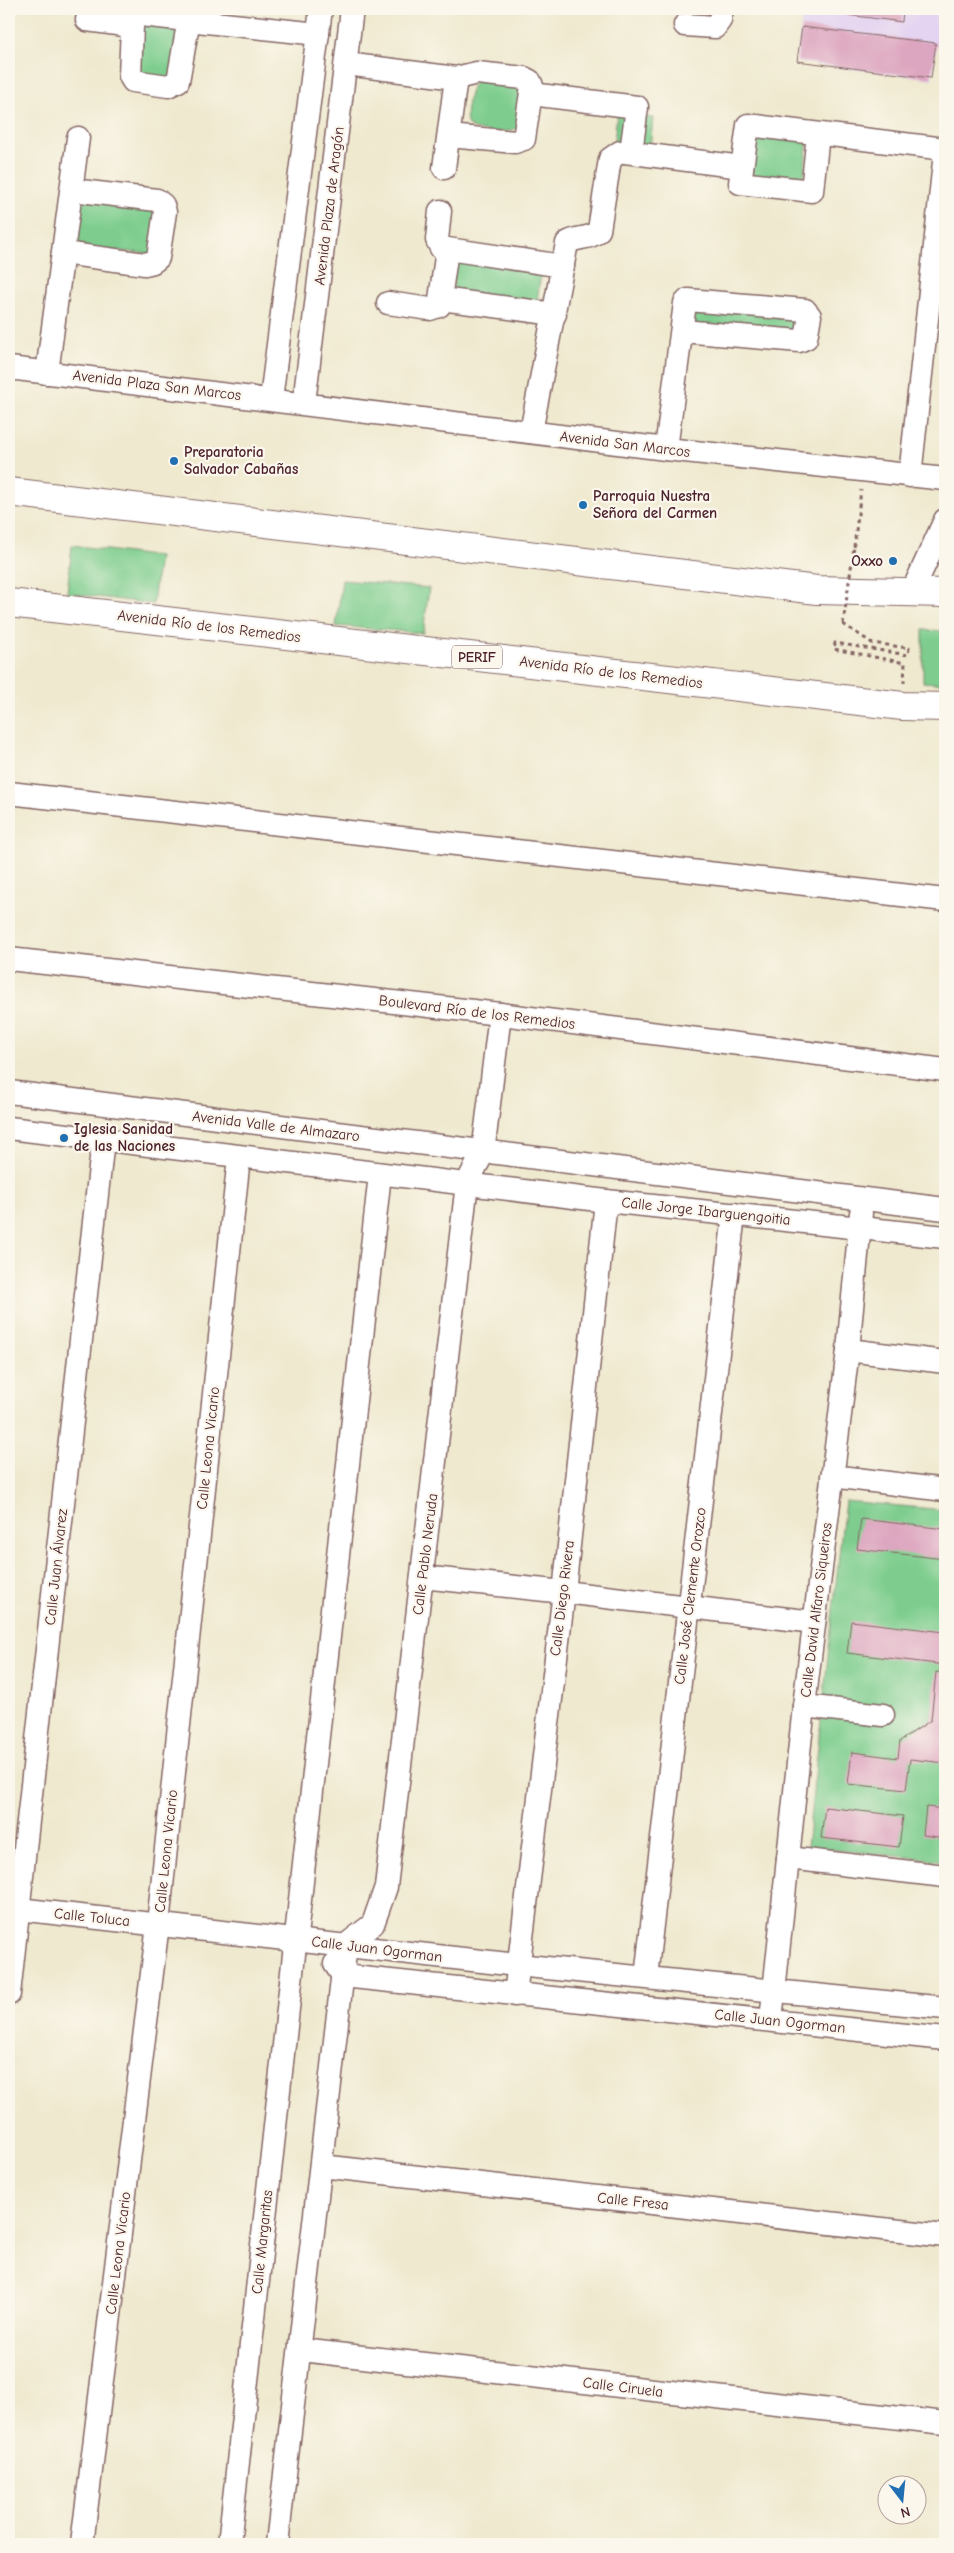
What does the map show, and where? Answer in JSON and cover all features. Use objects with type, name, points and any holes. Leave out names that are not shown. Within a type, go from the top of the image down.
[{"type":"highway","points":[[9,492],[817,590],[945,593]]},
{"type":"highway","name":"Avenida Río de los Remedios","points":[[9,603],[903,706],[945,707]]},
{"type":"street","points":[[270,399],[321,9]]},
{"type":"street","name":"Avenida Plaza de Aragón","points":[[304,403],[352,9]]},
{"type":"street","points":[[685,25],[715,27],[720,20],[722,9]]},
{"type":"street","points":[[189,19],[180,78],[172,85],[132,80],[130,76],[132,26],[134,17],[143,14],[189,19],[318,34]]},
{"type":"street","points":[[87,20],[132,26]]},
{"type":"street","points":[[346,64],[456,78],[477,73],[524,78],[531,88],[526,137],[520,142],[449,136]]},
{"type":"street","points":[[444,168],[456,78]]},
{"type":"street","points":[[531,88],[587,101],[637,107],[631,152]]},
{"type":"street","points":[[818,134],[812,191],[740,183],[748,125],[945,148]]},
{"type":"street","points":[[47,372],[78,138]]},
{"type":"street","points":[[531,432],[567,243],[574,238],[590,237],[599,230],[610,159],[620,152],[631,152],[742,166]]},
{"type":"street","points":[[910,476],[945,153]]},
{"type":"street","points":[[63,253],[145,264],[154,262],[158,258],[165,212],[163,205],[157,200],[72,190]]},
{"type":"street","points":[[440,211],[438,244],[440,248],[563,266]]},
{"type":"street","points":[[388,303],[430,309],[439,306],[448,250]]},
{"type":"street","points":[[441,299],[555,314]]},
{"type":"street","points":[[666,449],[685,304],[691,299],[805,310],[810,316],[806,338],[799,341],[682,330]]},
{"type":"street","name":"Avenida Plaza San Marcos","points":[[9,368],[304,403]]},
{"type":"street","name":"Avenida San Marcos","points":[[304,403],[666,449],[945,480]]},
{"type":"street","points":[[912,592],[945,520]]},
{"type":"street","points":[[9,793],[945,900]]},
{"type":"street","name":"Boulevard Río de los Remedios","points":[[9,959],[500,1014],[945,1070]]},
{"type":"street","points":[[483,1152],[500,1014]]},
{"type":"street","name":"Avenida Valle de Almazaro","points":[[9,1092],[483,1152]]},
{"type":"street","points":[[9,1128],[467,1183]]},
{"type":"street","name":"Calle Juan Álvarez","points":[[9,1994],[14,1909],[103,1140]]},
{"type":"street","name":"Calle Pablo Neruda","points":[[346,1945],[373,1924],[386,1887],[467,1183],[483,1152]]},
{"type":"street","name":"Calle Jorge Ibarguengoitia","points":[[483,1152],[945,1210]]},
{"type":"street","name":"Calle Leona Vicario","points":[[82,2544],[158,1924],[239,1157]]},
{"type":"street","points":[[294,1939],[380,1174]]},
{"type":"street","name":"Calle Jorge Ibarguengoitia","points":[[467,1183],[606,1201],[945,1237]]},
{"type":"street","name":"Calle David Alfaro Siqueiros","points":[[771,2020],[804,1706],[848,1350],[862,1200]]},
{"type":"street","name":"Calle Diego Rivera","points":[[514,1995],[564,1592],[606,1201]]},
{"type":"street","name":"Calle José Clemente Orozco","points":[[646,1978],[734,1214]]},
{"type":"street","points":[[848,1350],[945,1362]]},
{"type":"street","points":[[832,1476],[945,1490]]},
{"type":"street","points":[[422,1577],[688,1606],[814,1622]]},
{"type":"street","points":[[804,1706],[883,1715]]},
{"type":"street","points":[[788,1858],[945,1876]]},
{"type":"street","name":"Calle Toluca","points":[[14,1909],[294,1939]]},
{"type":"street","name":"Calle Juan Ogorman","points":[[294,1939],[517,1965],[775,1989],[945,2008]]},
{"type":"street","name":"Calle Juan Ogorman","points":[[294,1939],[321,1950],[334,1962],[343,1976],[945,2039]]},
{"type":"street","name":"Calle Margaritas","points":[[229,2544],[294,1939]]},
{"type":"street","points":[[277,2544],[346,1945]]},
{"type":"street","name":"Calle Fresa","points":[[321,2166],[945,2236]]},
{"type":"street","name":"Calle Ciruela","points":[[300,2350],[945,2423]]},
{"type":"path","points":[[858,514],[843,624],[872,643],[909,648],[908,655],[835,643],[834,650],[905,663],[903,706]]},
{"type":"shaded area","points":[[803,9],[942,9],[932,79],[796,62]]},
{"type":"green space","points":[[141,20],[181,24],[173,81],[136,76]]},
{"type":"green space","points":[[476,80],[523,85],[517,128],[492,132],[478,130],[468,125],[466,116],[468,102]]},
{"type":"green space","points":[[617,113],[630,114],[627,144],[614,143]]},
{"type":"green space","points":[[640,117],[653,118],[650,148],[637,146]]},
{"type":"green space","points":[[756,133],[808,139],[803,184],[750,177]]},
{"type":"green space","points":[[75,199],[157,205],[153,254],[74,247]]},
{"type":"green space","points":[[462,259],[541,274],[537,301],[457,295],[453,289],[455,263]]},
{"type":"green space","points":[[691,302],[806,315],[803,337],[689,324]]},
{"type":"green space","points":[[72,545],[159,557],[153,604],[67,593]]},
{"type":"green space","points":[[342,580],[429,588],[423,633],[336,626]]},
{"type":"green space","points":[[923,630],[945,631],[945,684],[923,682]]},
{"type":"green space","points":[[845,1501],[945,1510],[945,1861],[807,1847]]},
{"type":"building","points":[[802,9],[903,9],[902,22]]},
{"type":"building","points":[[802,27],[936,43],[931,78],[797,61]]},
{"type":"building","points":[[861,1519],[945,1529],[945,1559],[857,1549]]},
{"type":"building","points":[[851,1621],[945,1632],[945,1665],[847,1653]]},
{"type":"building","points":[[936,1672],[945,1673],[945,1763],[910,1759],[906,1790],[848,1784],[852,1752],[898,1758],[900,1741],[931,1720]]},
{"type":"building","points":[[825,1807],[903,1816],[899,1847],[821,1838]]},
{"type":"building","points":[[926,1807],[945,1809],[945,1838],[923,1835]]},
{"type":"place","name":"Preparatoria Salvador Cabañas","points":[[174,461]]},
{"type":"place","name":"Parroquia Nuestra Señora del Carmen","points":[[583,505]]},
{"type":"place","name":"Oxxo","points":[[893,561]]},
{"type":"place","name":"Iglesia Sanidad de las Naciones","points":[[64,1138]]}]
